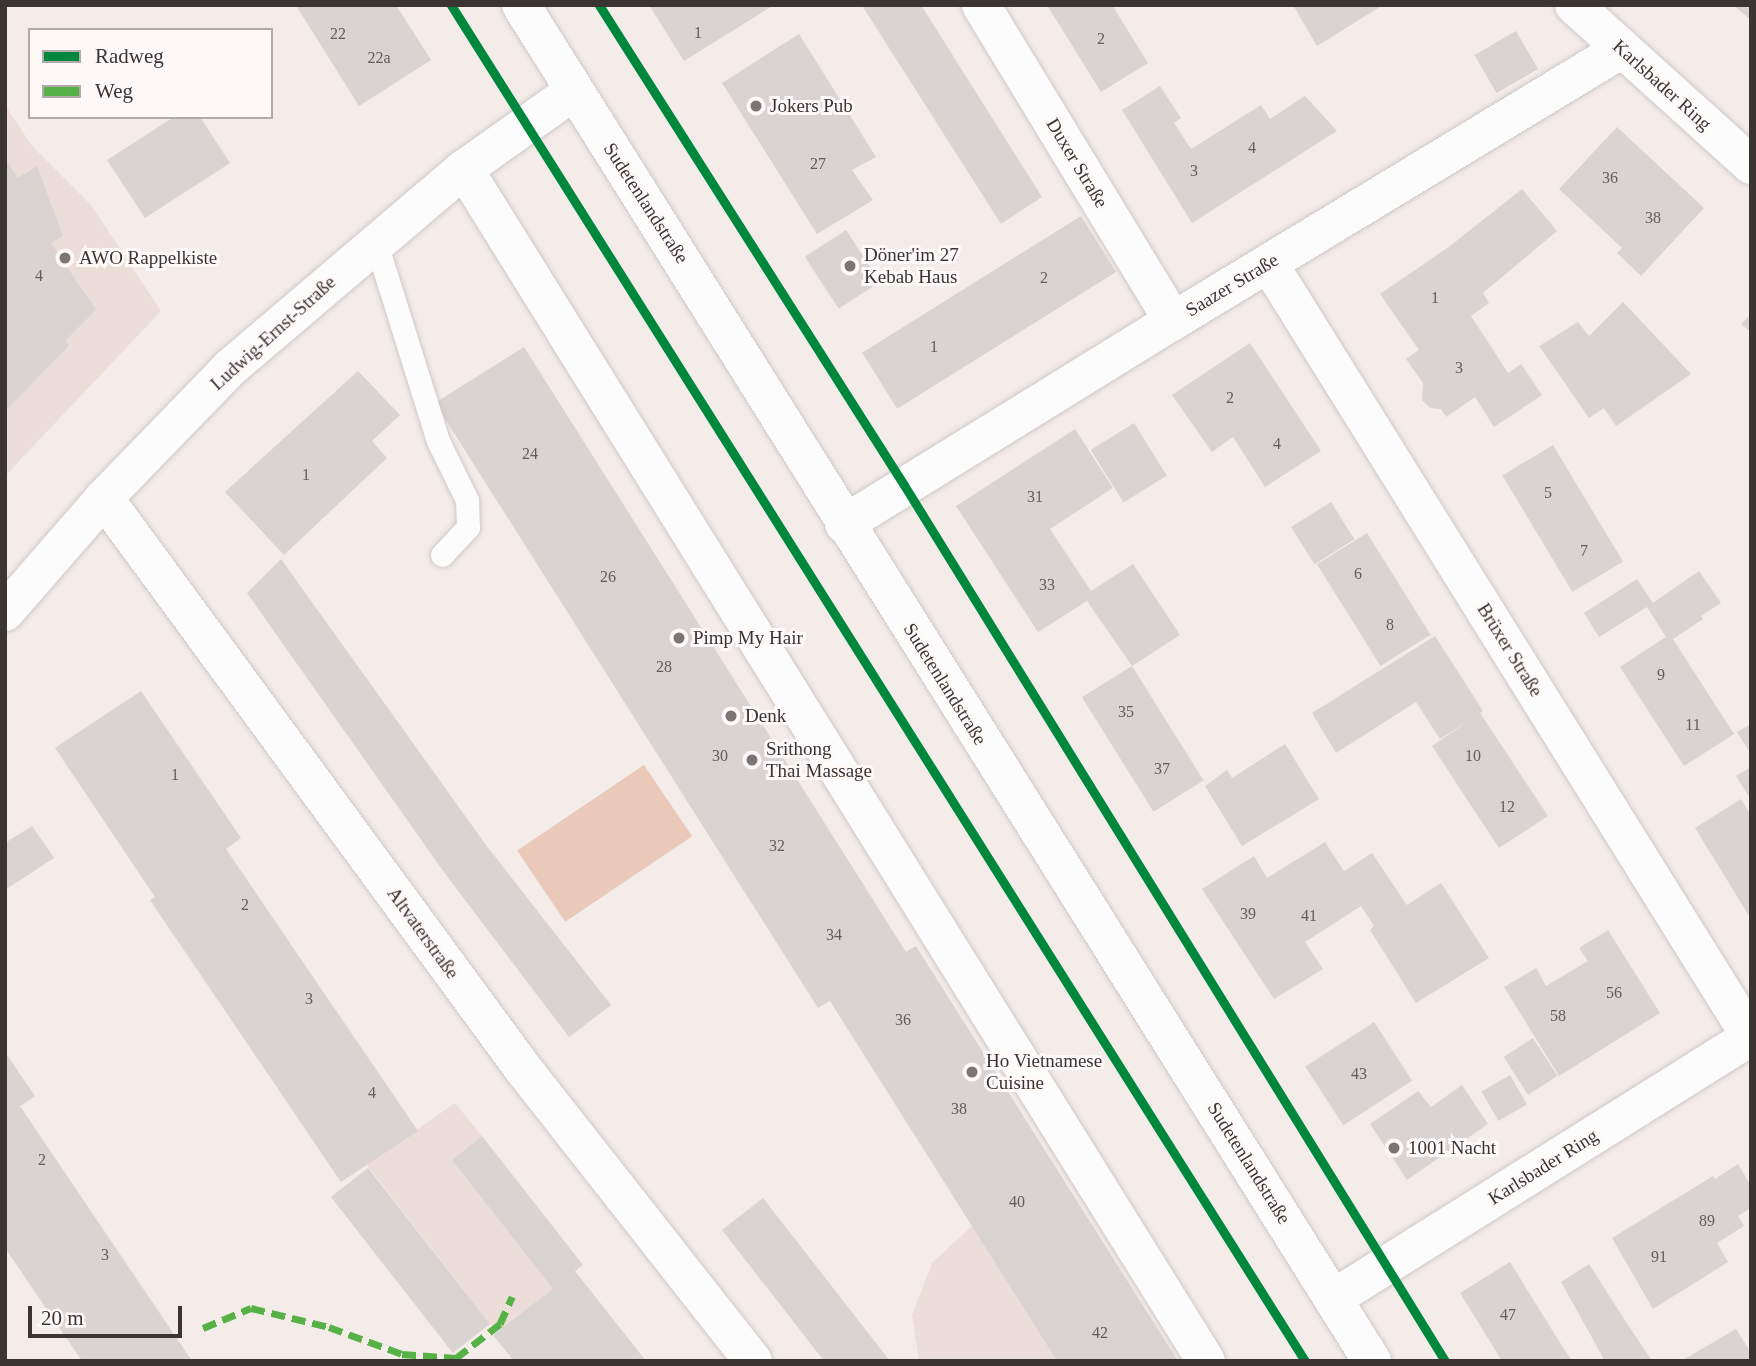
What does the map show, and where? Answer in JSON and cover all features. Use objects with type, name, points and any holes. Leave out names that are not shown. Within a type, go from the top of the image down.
[{"type":"street","name":"Sudetenlandstraße","points":[[521,5],[757,376],[844,524],[1372,1361]]},
{"type":"street","name":"Duxer Straße","points":[[981,5],[1173,320]]},
{"type":"street","name":"Karlsbader Ring","points":[[1574,5],[1751,165]]},
{"type":"street","name":"Saazer Straße","points":[[844,524],[1173,320],[1622,49]]},
{"type":"street","name":"Ludwig-Ernst-Straße","points":[[5,612],[104,498],[230,368],[464,169],[574,90]]},
{"type":"street","points":[[464,169],[1206,1361]]},
{"type":"street","name":"Brüxer Straße","points":[[1269,264],[1751,1036]]},
{"type":"street","name":"Altvaterstraße","points":[[104,498],[524,1070],[753,1361]]},
{"type":"street","name":"Karlsbader Ring","points":[[1334,1298],[1751,1036]]},
{"type":"lane","points":[[376,243],[438,441],[467,500],[468,527],[442,555]]},
{"type":"shaded area","name":"AWO Rappelkiste","points":[[5,105],[32,146],[91,205],[161,311],[5,476]]},
{"type":"shaded area","points":[[644,765],[692,836],[565,922],[517,851]]},
{"type":"shaded area","points":[[455,1103],[482,1136],[452,1160],[553,1289],[501,1330],[490,1324],[367,1165]]},
{"type":"shaded area","points":[[972,1226],[1057,1361],[919,1361],[912,1315],[932,1263]]},
{"type":"building","points":[[396,5],[431,60],[359,106],[297,7]]},
{"type":"building","points":[[649,5],[774,5],[684,61]]},
{"type":"building","points":[[921,5],[1042,197],[1001,224],[863,7]]},
{"type":"building","points":[[1047,5],[1112,5],[1148,63],[1101,92]]},
{"type":"building","points":[[1293,5],[1383,5],[1317,46]]},
{"type":"building","points":[[1734,5],[1751,5],[1751,20],[1740,11]]},
{"type":"building","points":[[1516,31],[1538,69],[1496,93],[1474,55]]},
{"type":"building","points":[[799,34],[876,157],[852,170],[873,200],[817,234],[722,83]]},
{"type":"building","points":[[1160,86],[1181,118],[1174,123],[1191,149],[1261,105],[1270,119],[1305,96],[1337,131],[1192,223],[1122,110]]},
{"type":"building","points":[[171,119],[201,119],[230,163],[145,218],[107,160]]},
{"type":"building","points":[[1617,127],[1704,208],[1641,276],[1617,253],[1622,248],[1559,189]]},
{"type":"building","points":[[5,159],[18,178],[37,166],[63,236],[51,243],[96,310],[66,340],[69,346],[5,411]]},
{"type":"building","points":[[1522,189],[1557,231],[1483,293],[1489,303],[1471,316],[1508,373],[1521,364],[1542,395],[1494,427],[1475,397],[1446,417],[1441,409],[1430,408],[1422,400],[1423,383],[1406,359],[1419,350],[1380,294],[1450,246]]},
{"type":"building","points":[[1081,216],[1116,272],[897,409],[862,353]]},
{"type":"building","points":[[846,230],[880,282],[839,309],[805,257]]},
{"type":"building","points":[[1623,302],[1691,374],[1616,426],[1604,408],[1589,418],[1539,346],[1578,322],[1589,336]]},
{"type":"building","points":[[1751,314],[1751,332],[1741,324]]},
{"type":"building","points":[[1250,343],[1321,451],[1265,487],[1233,437],[1212,452],[1172,395]]},
{"type":"building","points":[[524,347],[906,952],[916,946],[1178,1361],[1057,1361],[830,1001],[818,1008],[435,403]]},
{"type":"building","points":[[358,371],[400,415],[372,441],[387,458],[284,555],[225,492]]},
{"type":"building","points":[[1134,423],[1167,476],[1124,503],[1091,450]]},
{"type":"building","points":[[1075,429],[1113,488],[1050,529],[1091,591],[1133,564],[1180,635],[1132,666],[1087,601],[1038,632],[956,506]]},
{"type":"building","points":[[1553,445],[1623,562],[1572,592],[1502,475]]},
{"type":"building","points":[[1331,502],[1354,539],[1314,564],[1291,527]]},
{"type":"building","points":[[1367,533],[1431,635],[1381,666],[1317,564]]},
{"type":"building","points":[[281,559],[486,845],[611,1005],[569,1037],[446,875],[247,593]]},
{"type":"building","points":[[1699,571],[1721,603],[1673,639],[1734,734],[1684,766],[1620,667],[1666,637],[1647,607],[1599,637],[1584,613],[1637,579],[1653,603]]},
{"type":"building","points":[[1435,636],[1483,711],[1480,713],[1548,816],[1499,848],[1432,746],[1470,720],[1440,739],[1416,702],[1336,753],[1312,713]]},
{"type":"building","points":[[1132,666],[1204,780],[1154,812],[1082,697]]},
{"type":"building","points":[[141,691],[241,838],[226,849],[418,1131],[341,1182],[150,900],[155,897],[55,748]]},
{"type":"building","points":[[1751,724],[1751,754],[1737,732]]},
{"type":"building","points":[[1285,744],[1319,799],[1242,846],[1205,786],[1227,770],[1232,778]]},
{"type":"building","points":[[1751,767],[1751,800],[1736,776]]},
{"type":"building","points":[[1741,799],[1751,815],[1751,919],[1695,828]]},
{"type":"building","points":[[32,826],[54,858],[5,890],[5,843]]},
{"type":"building","points":[[1325,842],[1344,871],[1372,853],[1407,905],[1441,883],[1489,958],[1416,1003],[1370,930],[1374,926],[1361,906],[1305,942],[1323,969],[1274,999],[1202,889],[1254,856],[1267,878]]},
{"type":"building","points":[[1608,930],[1660,1013],[1559,1076],[1504,987],[1536,968],[1546,986],[1588,961],[1579,948]]},
{"type":"building","points":[[1374,1022],[1412,1081],[1343,1125],[1305,1067]]},
{"type":"building","points":[[1533,1038],[1558,1076],[1528,1095],[1504,1057]]},
{"type":"building","points":[[5,1052],[35,1096],[20,1106],[192,1361],[82,1361],[5,1248]]},
{"type":"building","points":[[1510,1075],[1527,1104],[1498,1121],[1481,1092]]},
{"type":"building","points":[[1462,1085],[1488,1124],[1407,1180],[1370,1124],[1418,1091],[1431,1107]]},
{"type":"building","points":[[482,1136],[583,1265],[575,1271],[646,1361],[514,1361],[493,1335],[553,1289],[452,1160]]},
{"type":"building","points":[[1738,1164],[1751,1186],[1751,1208],[1738,1216],[1744,1226],[1717,1243],[1728,1262],[1653,1309],[1612,1238],[1713,1176],[1715,1179]]},
{"type":"building","points":[[368,1168],[490,1324],[453,1353],[331,1197]]},
{"type":"building","points":[[763,1198],[890,1361],[824,1361],[722,1230]]},
{"type":"building","points":[[1510,1262],[1572,1361],[1502,1361],[1460,1293]]},
{"type":"building","points":[[1589,1264],[1652,1361],[1605,1361],[1561,1282]]},
{"type":"building","points":[[1736,1329],[1751,1353],[1751,1361],[1681,1361]]},
{"type":"marked path","points":[[203,1328],[251,1308],[329,1327],[402,1354],[456,1358],[500,1324],[512,1297]]},
{"type":"cycle path","points":[[451,5],[1305,1361]]},
{"type":"cycle path","points":[[599,5],[904,485],[1445,1361]]},
{"type":"place","name":"Jokers Pub","points":[[756,106]]},
{"type":"place","name":"AWO Rappelkiste","points":[[65,258]]},
{"type":"place","name":"Döner'im 27 Kebab Haus","points":[[850,266]]},
{"type":"place","name":"Pimp My Hair","points":[[679,638]]},
{"type":"place","name":"Denk","points":[[731,716]]},
{"type":"place","name":"Srithong Thai Massage","points":[[752,760]]},
{"type":"place","name":"Ho Vietnamese Cuisine","points":[[972,1072]]},
{"type":"place","name":"1001 Nacht","points":[[1394,1148]]}]
